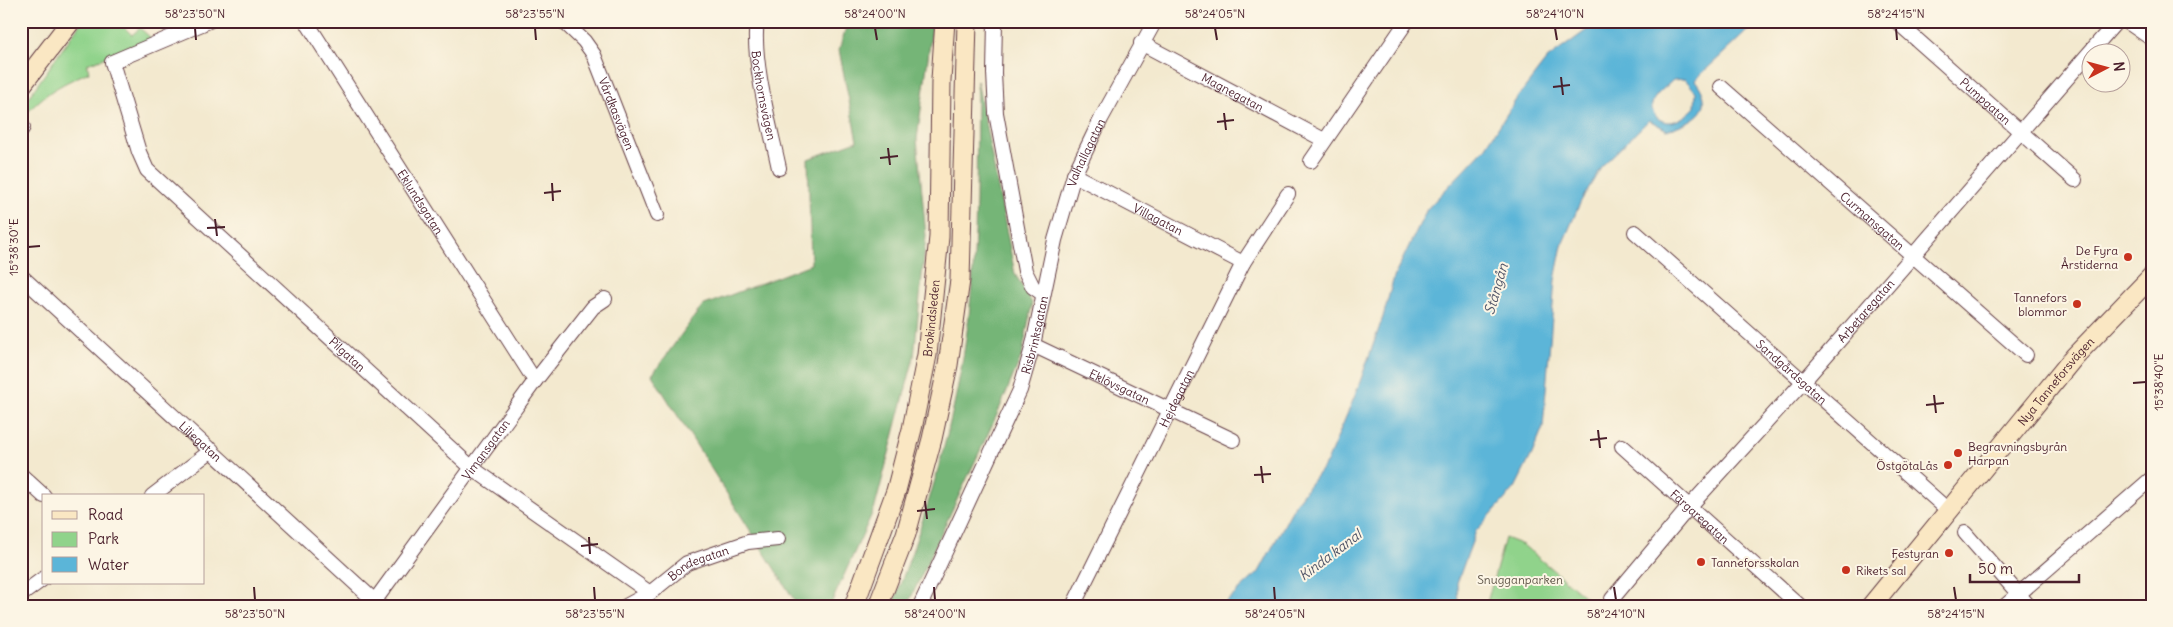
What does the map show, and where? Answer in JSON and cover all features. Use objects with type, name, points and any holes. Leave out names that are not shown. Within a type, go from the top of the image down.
[{"type":"main road","points":[[21,82],[56,21]]},
{"type":"main road","points":[[21,86],[71,21]]},
{"type":"main road","name":"Brokindsleden","points":[[854,606],[896,491],[912,429],[927,355],[939,237],[941,80],[945,21]]},
{"type":"main road","name":"Brokindsleden","points":[[878,606],[906,534],[932,439],[948,365],[960,280],[967,21]]},
{"type":"main road","name":"Nya Tanneforsvägen","points":[[1871,606],[2070,361],[2152,276]]},
{"type":"street","name":"Pilgatan","points":[[209,21],[112,62],[141,156],[148,170],[472,468],[650,593]]},
{"type":"street","name":"Eklundsgatan","points":[[306,21],[535,381]]},
{"type":"street","name":"Vårdkasvägen","points":[[563,21],[584,41],[594,55],[657,215]]},
{"type":"street","name":"Bockhornsvägen","points":[[757,21],[755,43],[779,168]]},
{"type":"street","name":"Risbrinksgatan","points":[[920,606],[1020,390],[1033,345],[1043,294],[1032,287],[1025,271],[996,113],[994,73],[995,21]]},
{"type":"street","name":"Valhallagatan","points":[[1043,294],[1074,175],[1097,126],[1141,43],[1155,21]]},
{"type":"street","points":[[1311,161],[1407,21]]},
{"type":"street","name":"Pumpgatan","points":[[1896,21],[2074,180]]},
{"type":"street","name":"Arbetaregatan","points":[[1612,599],[1689,507],[1803,382],[2118,21]]},
{"type":"street","points":[[2126,21],[2152,39]]},
{"type":"street","name":"Magnegatan","points":[[1141,43],[1324,140]]},
{"type":"street","name":"Curmansgatan","points":[[1721,87],[2026,356]]},
{"type":"street","name":"Villagatan","points":[[1074,175],[1242,262]]},
{"type":"street","name":"Hejdegatan","points":[[1073,606],[1242,262],[1288,194]]},
{"type":"street","name":"Sandgårdsgatan","points":[[1635,232],[1949,510]]},
{"type":"street","name":"Liljegatan","points":[[21,276],[212,450],[375,604]]},
{"type":"street","name":"Vimansgatan","points":[[375,604],[535,381],[593,306],[605,299]]},
{"type":"street","name":"Eklövsgatan","points":[[1033,345],[1233,440]]},
{"type":"street","name":"Färgaregatan","points":[[1622,446],[1800,606]]},
{"type":"street","points":[[155,494],[212,450]]},
{"type":"street","points":[[21,475],[42,494]]},
{"type":"street","points":[[2005,606],[2152,478]]},
{"type":"street","points":[[1965,533],[2028,606]]},
{"type":"street","name":"Bondegatan","points":[[626,606],[650,593],[688,563],[748,542],[778,539]]},
{"type":"street","points":[[21,595],[42,579]]},
{"type":"green space","points":[[82,21],[118,21],[132,35],[140,28],[153,40],[87,64],[89,72],[51,92],[21,120],[21,108]]},
{"type":"green space","points":[[848,21],[933,21],[917,139],[926,236],[914,357],[875,507],[830,606],[798,606],[652,375],[702,306],[811,264],[808,159],[857,141],[839,50]]},
{"type":"green space","points":[[977,81],[1015,274],[1032,303],[1022,355],[996,417],[907,606],[892,606],[918,536],[940,464],[964,353],[974,258]]},
{"type":"green space","name":"Snugganparken","points":[[1505,538],[1523,545],[1596,606],[1486,606]]},
{"type":"water","points":[[1599,21],[1758,21],[1695,80],[1702,90],[1704,99],[1700,113],[1686,123],[1667,130],[1649,120],[1602,166],[1581,201],[1562,245],[1555,280],[1543,427],[1515,488],[1476,531],[1457,583],[1458,606],[1222,606],[1259,572],[1297,501],[1327,462],[1356,393],[1383,317],[1394,277],[1427,209],[1486,147],[1517,98],[1547,59]],"holes":[[[1685,79],[1696,92],[1695,107],[1676,121],[1665,122],[1655,115],[1652,107],[1655,97],[1673,80]]]},
{"type":"place","name":"De Fyra Årstiderna","points":[[2128,257]]},
{"type":"place","name":"Tannefors blommor","points":[[2077,304]]},
{"type":"place","name":"Begravningsbyrån Harpan","points":[[1958,453]]},
{"type":"place","name":"ÖstgötaLås","points":[[1948,465]]},
{"type":"place","name":"Festyran","points":[[1949,553]]},
{"type":"place","name":"Tanneforsskolan","points":[[1701,562]]},
{"type":"place","name":"Rikets sal","points":[[1846,570]]},
{"type":"water label","name":"Stångån","points":[[1496,289]]},
{"type":"water label","name":"Kinda kanal","points":[[1330,555]]}]
